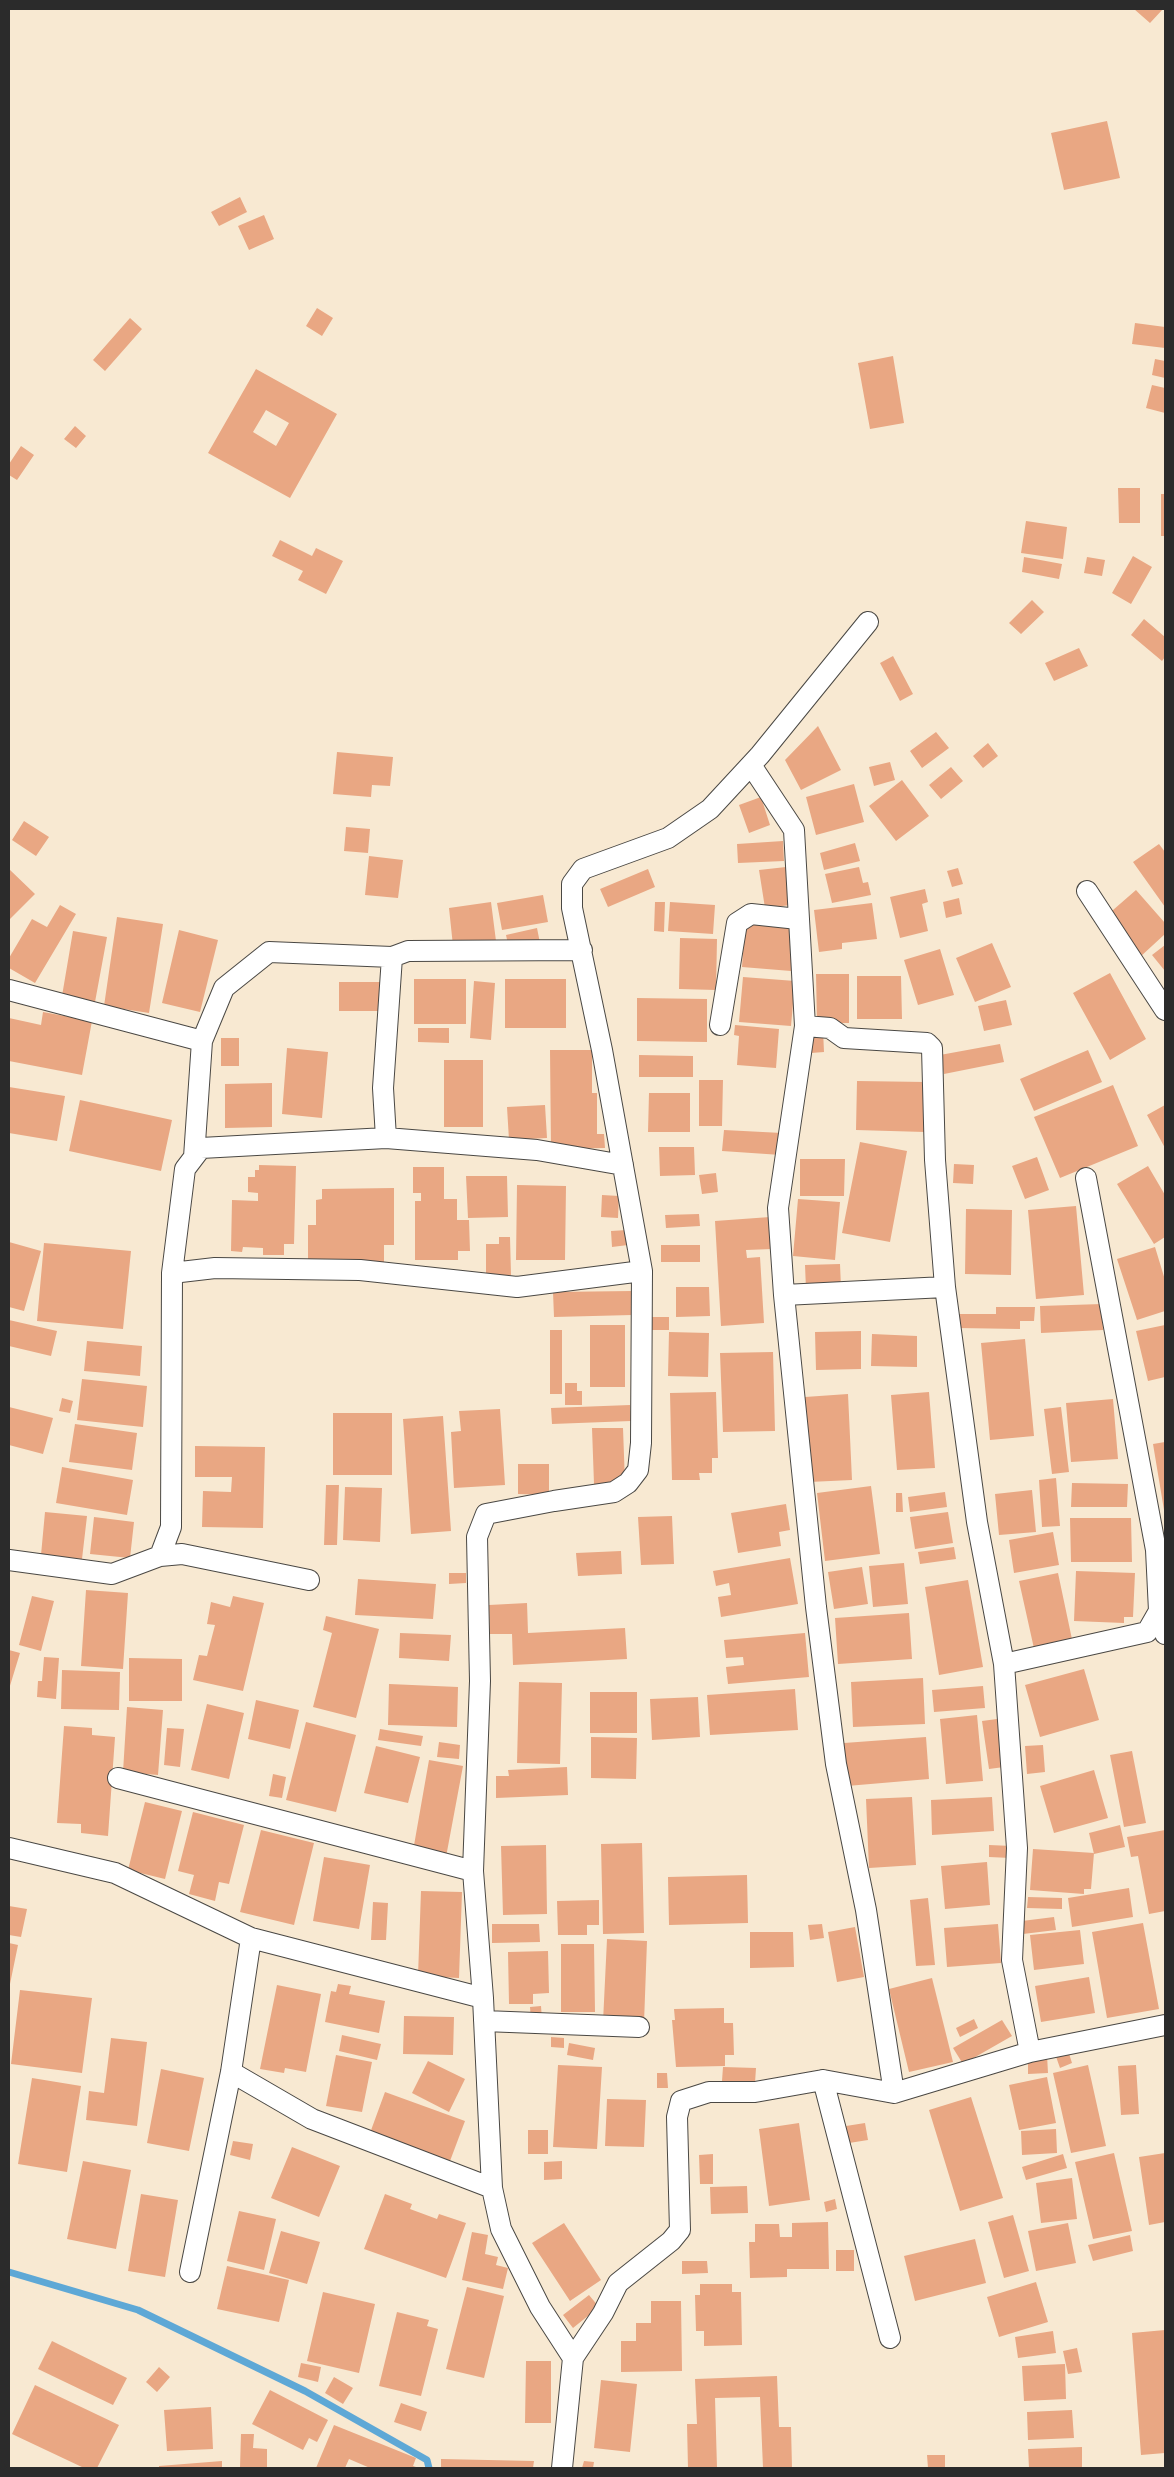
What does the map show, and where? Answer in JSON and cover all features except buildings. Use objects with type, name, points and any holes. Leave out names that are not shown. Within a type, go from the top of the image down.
[{"type":"street","points":[[574,2358],[540,2307],[501,2229],[492,2188],[483,1998],[472,1871],[480,1681],[477,1537],[486,1514],[554,1500],[614,1492],[628,1483],[638,1470],[641,1443],[642,1271],[582,950],[572,908],[572,884],[583,869],[668,838],[710,809],[751,765],[868,622]]},
{"type":"street","points":[[751,765],[794,830],[805,1026],[778,1208],[784,1295],[816,1607],[836,1764],[866,1910],[894,2093]]},
{"type":"street","points":[[1087,891],[1165,1010]]},
{"type":"street","points":[[720,1025],[737,923],[751,914],[798,919]]},
{"type":"street","points":[[194,1157],[202,1041],[224,988],[269,952],[392,957],[408,951],[582,950]]},
{"type":"street","points":[[386,1138],[383,1088],[392,957]]},
{"type":"street","points":[[9,990],[202,1041]]},
{"type":"street","points":[[805,1026],[830,1028],[844,1038],[927,1043],[932,1048],[935,1160],[945,1286],[977,1522],[1004,1664],[1017,1848],[1012,1960],[1030,2052]]},
{"type":"street","points":[[160,1556],[171,1527],[172,1273],[185,1169],[201,1148],[386,1138],[537,1150],[623,1165]]},
{"type":"street","points":[[1086,1178],[1156,1550],[1165,1634]]},
{"type":"street","points":[[172,1273],[215,1268],[360,1270],[516,1286],[642,1271]]},
{"type":"street","points":[[784,1295],[945,1286]]},
{"type":"street","points":[[9,1560],[112,1574],[160,1556],[182,1554],[309,1580]]},
{"type":"street","points":[[1004,1664],[1147,1632],[1162,1611]]},
{"type":"street","points":[[118,1778],[472,1871]]},
{"type":"street","points":[[9,1848],[115,1873],[251,1938],[483,1998]]},
{"type":"street","points":[[190,2272],[231,2072],[251,1938]]},
{"type":"street","points":[[484,2021],[639,2027]]},
{"type":"street","points":[[562,2468],[574,2358],[603,2313],[618,2283],[671,2241],[680,2230],[677,2117],[681,2101],[708,2092],[755,2092],[823,2080],[894,2093],[1030,2052],[1165,2025]]},
{"type":"street","points":[[231,2072],[312,2119],[492,2188]]},
{"type":"street","points":[[823,2080],[890,2338]]},
{"type":"waterway","points":[[9,2272],[138,2310],[305,2391],[427,2460],[429,2468]]}]
